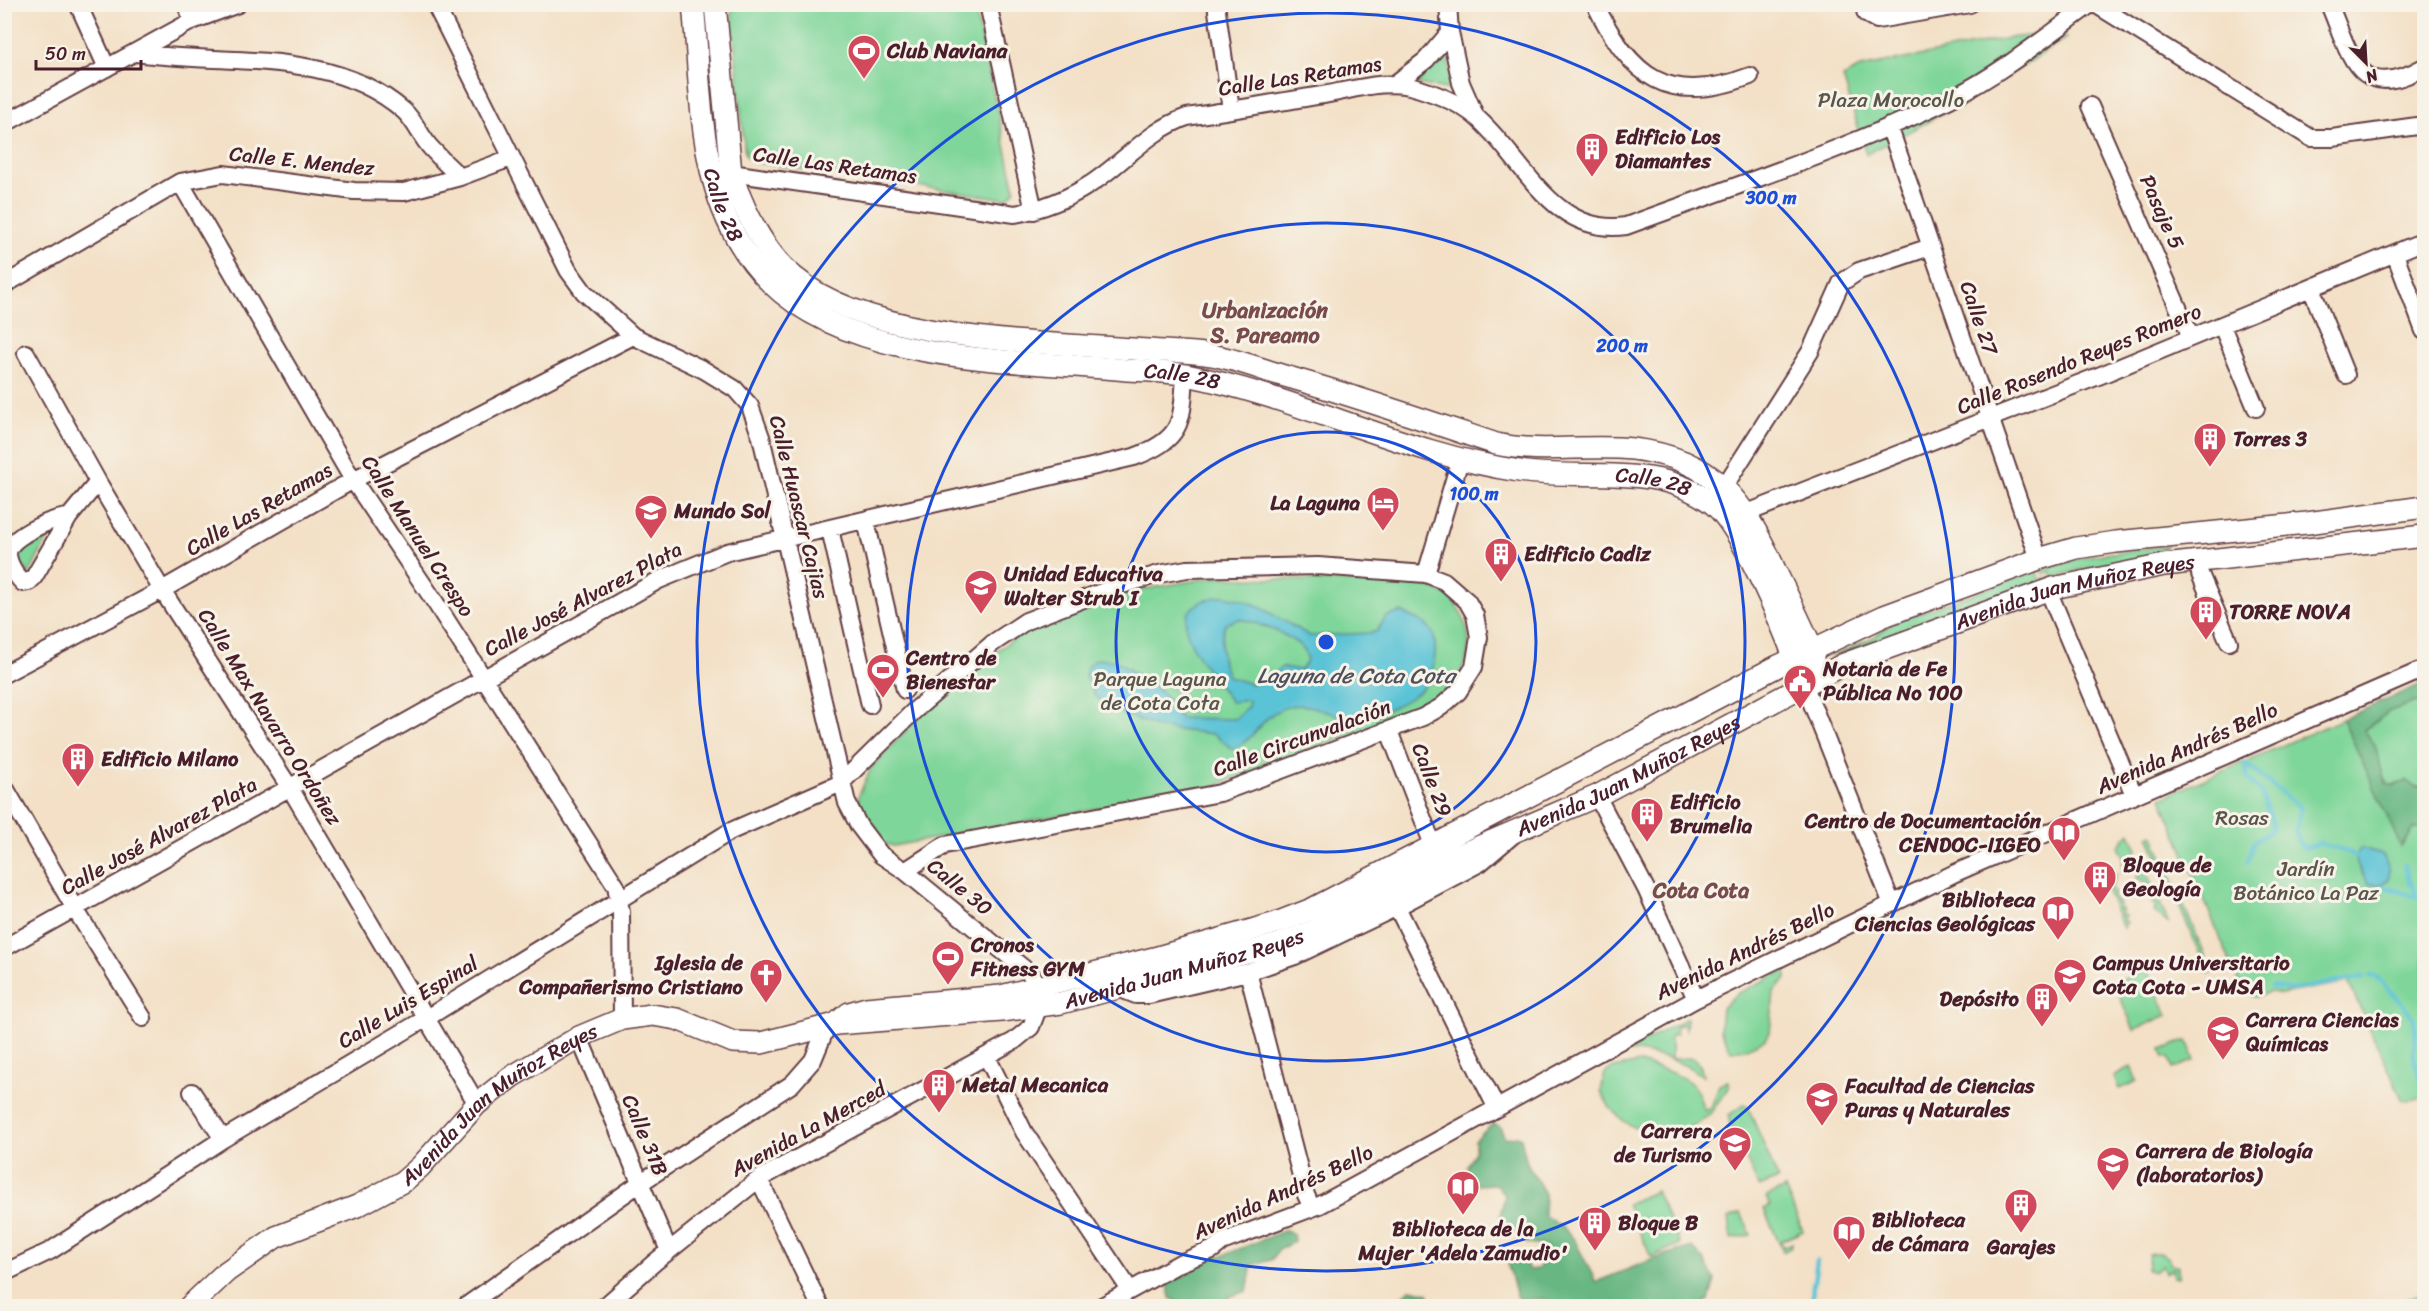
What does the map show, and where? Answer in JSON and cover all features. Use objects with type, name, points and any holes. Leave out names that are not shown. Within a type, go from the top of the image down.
[{"type":"main road","name":"Calle 28","points":[[693,4],[706,157],[711,179],[728,224],[769,281],[802,308],[840,316]]},
{"type":"main road","name":"Calle 28","points":[[715,4],[731,173],[747,214],[773,254],[793,276],[817,293],[840,316],[878,340],[926,350],[992,347],[1187,352],[1212,355],[1322,386],[1496,444],[1524,450],[1632,449],[1685,463],[1703,471],[1719,495],[1739,518],[1746,551],[1804,654],[1804,684]]},
{"type":"main road","points":[[700,77],[722,74]]},
{"type":"main road","points":[[711,179],[731,173]]},
{"type":"main road","name":"Calle 28","points":[[992,347],[1185,375],[1291,403],[1460,460],[1553,475],[1625,474],[1658,479],[1719,495]]},
{"type":"main road","points":[[1185,375],[1187,352]]},
{"type":"main road","points":[[1492,466],[1496,444]]},
{"type":"main road","name":"Avenida Juan Muñoz Reyes","points":[[1037,997],[1276,923],[1312,909],[1804,654],[1884,616],[2039,559],[2076,548],[2116,542],[2307,523],[2424,507]]},
{"type":"main road","name":"Avenida Juan Muñoz Reyes","points":[[190,1306],[226,1272],[276,1237],[357,1206],[404,1181],[420,1167],[477,1104],[511,1077],[579,1037],[622,1019],[652,1015],[677,1020],[733,1042],[760,1043],[831,1025],[849,1013],[866,1008],[1002,996],[1037,997],[1118,988],[1279,944],[1315,930],[1455,858],[1597,796],[1804,684],[1893,645],[2048,590],[2066,584],[2164,565],[2424,536]]},
{"type":"street","points":[[78,4],[107,68]]},
{"type":"street","points":[[186,4],[192,21]]},
{"type":"street","points":[[4,124],[192,21],[238,4]]},
{"type":"street","name":"Calle Huascar Cajias","points":[[435,4],[568,270],[584,292],[633,336],[704,370],[735,389],[750,406],[761,437],[786,538],[841,783]]},
{"type":"street","points":[[987,4],[1034,211]]},
{"type":"street","points":[[1216,4],[1231,110]]},
{"type":"street","points":[[1448,4],[1450,32],[1461,83],[1475,115]]},
{"type":"street","points":[[1595,4],[1625,57],[1644,74],[1664,83],[1690,89],[1723,86],[1750,76]]},
{"type":"street","points":[[1863,4],[1866,14],[1877,20],[1970,4]]},
{"type":"street","points":[[2093,4],[2311,138],[2332,138],[2424,125]]},
{"type":"street","name":"Calle Las Retamas","points":[[731,173],[1015,214],[1034,211],[1060,201],[1089,185],[1171,122],[1187,117],[1396,83],[1444,98],[1475,115],[1538,188],[1559,208],[1580,221],[1612,228],[1626,226],[1698,200],[1889,126],[1955,96],[2008,64],[2093,4]]},
{"type":"street","points":[[2329,4],[2351,57],[2362,73],[2376,81],[2386,81],[2424,67]]},
{"type":"street","points":[[1396,83],[1426,60],[1450,32]]},
{"type":"street","points":[[136,53],[178,59],[270,61],[327,71],[369,88],[405,112],[430,147],[460,177]]},
{"type":"street","name":"Pasaje 5","points":[[2090,106],[2191,337]]},
{"type":"street","name":"Calle 27","points":[[1889,126],[2039,559]]},
{"type":"street","name":"Calle E. Mendez","points":[[4,285],[180,182],[223,174],[354,191],[404,192],[460,177],[511,158]]},
{"type":"street","name":"Calle Manuel Crespo","points":[[180,182],[353,480],[616,886],[620,901],[622,1019]]},
{"type":"street","name":"Calle Rosendo Reyes Romero","points":[[1739,518],[2222,326],[2424,241]]},
{"type":"street","points":[[1719,495],[1810,352],[1840,283],[1859,271],[1930,247]]},
{"type":"street","points":[[2395,254],[2424,331]]},
{"type":"street","points":[[2311,288],[2346,375]]},
{"type":"street","points":[[2222,326],[2256,408]]},
{"type":"street","name":"Calle Las Retamas","points":[[4,674],[162,590],[353,480],[633,336]]},
{"type":"street","name":"Calle Max Navarro Ordoñez","points":[[26,353],[162,590],[290,788],[477,1104]]},
{"type":"street","name":"Calle José Alvarez Plata","points":[[4,948],[659,580],[692,565],[727,552],[1134,457],[1154,450],[1175,432],[1183,411],[1185,375]]},
{"type":"street","points":[[1426,574],[1460,460]]},
{"type":"street","points":[[69,517],[98,482]]},
{"type":"street","points":[[866,521],[905,690]]},
{"type":"street","points":[[830,529],[870,705]]},
{"type":"street","name":"Calle Circunvalación","points":[[841,783],[914,711],[993,643],[1026,621],[1116,587],[1159,574],[1221,567],[1341,567],[1426,574],[1444,581],[1457,591],[1475,615],[1479,637],[1474,667],[1450,700],[1423,717],[1389,732],[1220,793],[945,845],[905,871]]},
{"type":"street","points":[[2200,574],[2229,642]]},
{"type":"street","points":[[2048,590],[2134,795]]},
{"type":"street","name":"Avenida Andrés Bello","points":[[1102,1306],[1180,1263],[1196,1259],[1222,1242],[1312,1208],[1696,999],[1953,874],[2424,669]]},
{"type":"street","points":[[1804,684],[1893,904]]},
{"type":"street","name":"Calle 29","points":[[1389,732],[1433,845]]},
{"type":"street","points":[[841,783],[859,826],[881,855],[905,871]]},
{"type":"street","name":"Calle Luis Espinal","points":[[4,1273],[50,1251],[223,1139],[620,901],[731,831],[841,783]]},
{"type":"street","points":[[4,786],[75,909],[143,1018]]},
{"type":"street","points":[[1597,796],[1646,889],[1696,999]]},
{"type":"street","points":[[1118,988],[1142,996],[1248,972],[1295,956],[1397,907],[1480,863],[1515,833]]},
{"type":"street","name":"Calle 30","points":[[905,871],[1033,976],[1037,997]]},
{"type":"street","points":[[1397,907],[1496,1107]]},
{"type":"street","points":[[1248,972],[1306,1195],[1312,1208]]},
{"type":"street","name":"Avenida La Merced","points":[[605,1306],[759,1179],[1014,1041],[1031,1027],[1037,997]]},
{"type":"street","points":[[466,1306],[640,1183],[792,1084],[813,1060],[831,1025]]},
{"type":"street","name":"Calle 31B","points":[[579,1037],[669,1251]]},
{"type":"street","points":[[987,1057],[1024,1132],[1130,1290]]},
{"type":"street","points":[[192,1092],[223,1139]]},
{"type":"street","points":[[759,1179],[820,1306]]},
{"type":"green space","name":"Club Naviana","points":[[731,5],[974,5],[1015,190],[1006,199],[753,162],[745,155]]},
{"type":"green space","name":"Plaza Morocollo","points":[[2052,33],[2066,38],[2018,70],[1968,99],[1866,154],[1843,77],[1860,68],[2009,38]]},
{"type":"green space","points":[[1447,50],[1452,90],[1417,84]]},
{"type":"green space","points":[[43,529],[52,531],[29,574],[16,556],[17,544]]},
{"type":"green space","points":[[2168,546],[2160,551],[2161,556],[2079,570],[2053,578],[2051,571],[2043,574],[2041,570],[2088,556]]},
{"type":"green space","points":[[2036,571],[2040,580],[2048,577],[2049,580],[1830,658],[1874,637],[1894,622]]},
{"type":"green space","name":"Parque Laguna de Cota Cota","points":[[1216,577],[1419,584],[1445,594],[1458,607],[1468,634],[1466,659],[1454,681],[1424,707],[1209,788],[893,846],[880,842],[865,823],[858,797],[871,768],[926,709],[999,649],[1025,632],[1128,592]]},
{"type":"green space","points":[[2424,683],[2424,699],[2390,711],[2364,730],[2375,745],[2385,783],[2393,786],[2407,781],[2418,788],[2424,788],[2424,828],[2414,829],[2401,847],[2343,719]]},
{"type":"green space","points":[[2424,699],[2424,788],[2401,783],[2388,786],[2379,766],[2375,745],[2364,730],[2390,711]]},
{"type":"green space","name":"Jardín Botánico La Paz","points":[[2343,719],[2401,846],[2414,829],[2424,828],[2424,1097],[2403,1101],[2348,982],[2282,994],[2271,992],[2254,997],[2241,987],[2161,798]]},
{"type":"green space","points":[[2130,833],[2137,849],[2129,871],[2122,873],[2123,856],[2118,847]]},
{"type":"green space","points":[[2153,834],[2212,972],[2208,973],[2149,836]]},
{"type":"green space","points":[[2142,864],[2169,924],[2153,911],[2156,907],[2149,899],[2151,895],[2146,893],[2146,882],[2137,878]]},
{"type":"green space","points":[[2111,866],[2116,875],[2110,890],[2114,892],[2113,898],[2119,904],[2118,908],[2122,910],[2120,914],[2125,916],[2123,920],[2127,922],[2123,928],[2098,871]]},
{"type":"green space","points":[[2147,969],[2167,1015],[2134,1030],[2114,983]]},
{"type":"green space","points":[[1786,970],[1786,979],[1774,992],[1770,1032],[1766,1039],[1745,1049],[1731,1051],[1720,1030],[1722,1008],[1736,994]]},
{"type":"green space","points":[[1687,1018],[1686,1029],[1684,1025],[1678,1025],[1675,1029],[1677,1034],[1671,1035],[1671,1059],[1693,1058],[1700,1065],[1703,1076],[1667,1058],[1626,1051]]},
{"type":"green space","points":[[2187,1041],[2195,1060],[2173,1069],[2168,1057],[2164,1058],[2161,1049]]},
{"type":"green space","points":[[1640,1063],[1685,1079],[1698,1092],[1705,1111],[1712,1105],[1719,1085],[1728,1081],[1730,1085],[1709,1115],[1694,1125],[1679,1131],[1648,1132],[1633,1127],[1620,1118],[1609,1106],[1601,1091],[1605,1073],[1613,1068]]},
{"type":"green space","points":[[2131,1067],[2137,1081],[2119,1089],[2114,1077]]},
{"type":"green space","points":[[1743,1105],[1748,1107],[1778,1179],[1759,1187],[1729,1121],[1729,1115]]},
{"type":"green space","points":[[1493,1124],[1500,1127],[1505,1138],[1517,1136],[1521,1138],[1527,1163],[1545,1194],[1544,1215],[1566,1230],[1575,1241],[1596,1282],[1664,1255],[1692,1247],[1704,1260],[1715,1280],[1709,1300],[1700,1306],[1555,1306],[1545,1299],[1521,1300],[1516,1296],[1508,1267],[1509,1258],[1517,1255],[1530,1270],[1538,1269],[1548,1255],[1548,1250],[1545,1246],[1528,1244],[1519,1236],[1509,1232],[1500,1216],[1505,1196],[1496,1184],[1476,1185],[1467,1167],[1475,1151],[1475,1140]]},
{"type":"green space","points":[[1785,1188],[1803,1231],[1781,1241],[1783,1247],[1792,1243],[1790,1248],[1783,1252],[1764,1209],[1770,1206],[1766,1197]]},
{"type":"green space","points":[[1656,1191],[1680,1244],[1651,1257],[1627,1204]]},
{"type":"green space","points":[[1741,1213],[1751,1235],[1731,1239],[1728,1218]]},
{"type":"green space","points":[[1286,1230],[1293,1234],[1294,1241],[1279,1250],[1271,1260],[1252,1265],[1247,1291],[1229,1297],[1223,1306],[1186,1306],[1170,1298],[1168,1284],[1189,1273],[1213,1254],[1222,1256]]},
{"type":"green space","points":[[2160,1253],[2168,1258],[2171,1265],[2178,1266],[2178,1277],[2173,1276],[2172,1269],[2165,1273],[2162,1266],[2154,1272],[2147,1270],[2149,1255]]},
{"type":"green space","points":[[1410,1289],[1428,1293],[1432,1306],[1394,1306]]},
{"type":"water","name":"Laguna de Cota Cota","points":[[1223,596],[1240,599],[1256,605],[1310,636],[1371,633],[1377,631],[1386,617],[1401,612],[1422,622],[1432,631],[1435,640],[1434,665],[1423,688],[1402,703],[1385,711],[1367,717],[1350,719],[1308,706],[1291,706],[1273,714],[1248,739],[1233,749],[1213,734],[1159,728],[1116,711],[1095,696],[1085,675],[1087,667],[1096,659],[1116,661],[1164,695],[1180,718],[1235,719],[1248,707],[1249,700],[1231,702],[1190,642],[1186,626],[1189,613],[1200,602]],"holes":[[[1239,619],[1259,624],[1286,636],[1305,652],[1307,661],[1300,670],[1282,667],[1265,681],[1251,684],[1229,677],[1223,665],[1222,637],[1225,624]]]},
{"type":"water","points":[[2361,848],[2382,854],[2390,870],[2388,881],[2379,885],[2369,884],[2357,862],[2356,857]]},
{"type":"water","points":[[2424,1291],[2424,1305],[2393,1306]]},
{"type":"waterway","points":[[2248,862],[2253,843],[2271,831],[2273,824],[2261,793],[2248,779],[2245,763],[2301,808],[2295,830],[2301,846],[2305,848],[2320,843],[2356,856]]},
{"type":"waterway","points":[[2405,865],[2408,878],[2418,897],[2407,894]]},
{"type":"waterway","points":[[2386,887],[2404,893]]},
{"type":"waterway","points":[[2370,976],[2375,976],[2380,980]]},
{"type":"waterway","points":[[2272,987],[2293,990],[2363,977]]},
{"type":"waterway","points":[[2383,983],[2414,1018],[2416,1037],[2413,1052],[2424,1095]]},
{"type":"waterway","points":[[1814,1281],[1817,1261]]},
{"type":"waterway","points":[[1812,1306],[1813,1283]]},
{"type":"place","name":"Club Naviana","points":[[864,80]]},
{"type":"place","name":"Edificio Los Diamantes","points":[[1592,178]]},
{"type":"place","name":"Torres 3","points":[[2210,468]]},
{"type":"place","name":"La Laguna","points":[[1383,532]]},
{"type":"place","name":"Mundo Sol","points":[[651,540]]},
{"type":"place","name":"Edificio Cadiz","points":[[1501,583]]},
{"type":"place","name":"Unidad Educativa Walter Strub I","points":[[981,615]]},
{"type":"place","name":"TORRE NOVA","points":[[2206,641]]},
{"type":"place","name":"Centro de Bienestar","points":[[883,699]]},
{"type":"place","name":"Notaria de Fe Pública No 100","points":[[1800,710]]},
{"type":"place","name":"Edificio Milano","points":[[78,788]]},
{"type":"place","name":"Edificio Brumelia","points":[[1647,843]]},
{"type":"place","name":"Centro de Documentación CENDOC-IIGEO","points":[[2064,862]]},
{"type":"place","name":"Bloque de Geología","points":[[2100,906]]},
{"type":"place","name":"Biblioteca Ciencias Geológicas","points":[[2058,941]]},
{"type":"place","name":"Cronos Fitness GYM","points":[[948,986]]},
{"type":"place","name":"Iglesia de Compañerismo Cristiano","points":[[766,1004]]},
{"type":"place","name":"Campus Universitario Cota Cota - UMSA","points":[[2070,1004]]},
{"type":"place","name":"Depósito","points":[[2042,1028]]},
{"type":"place","name":"Carrera Ciencias Químicas","points":[[2223,1061]]},
{"type":"place","name":"Metal Mecanica","points":[[939,1114]]},
{"type":"place","name":"Facultad de Ciencias Puras y Naturales","points":[[1822,1127]]},
{"type":"place","name":"Carrera de Turismo","points":[[1735,1172]]},
{"type":"place","name":"Carrera de Biología (laboratorios)","points":[[2113,1192]]},
{"type":"place","name":"Biblioteca de la Mujer 'Adela Zamudio'","points":[[1463,1216]]},
{"type":"place","name":"Garajes","points":[[2021,1234]]},
{"type":"place","name":"Bloque B","points":[[1595,1252]]},
{"type":"place","name":"Biblioteca de Cámara","points":[[1849,1261]]},
{"type":"district","name":"Urbanización S. Pareamo","points":[[1265,322]]},
{"type":"district","name":"Cota Cota","points":[[1701,890]]},
{"type":"park label","name":"Rosas","points":[[2242,818]]}]
